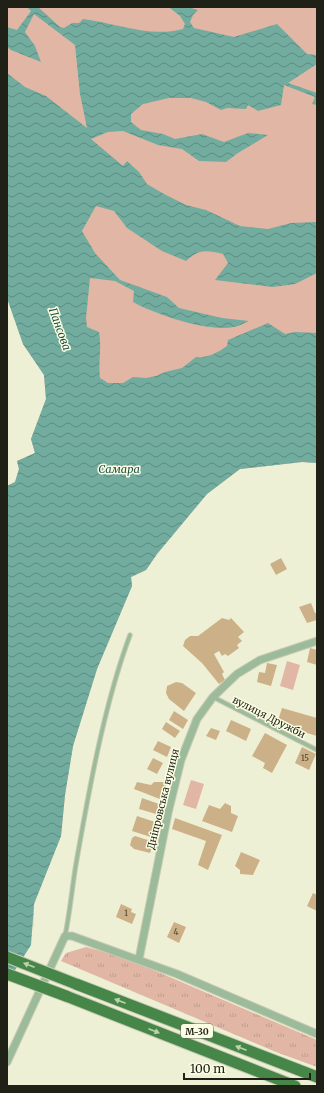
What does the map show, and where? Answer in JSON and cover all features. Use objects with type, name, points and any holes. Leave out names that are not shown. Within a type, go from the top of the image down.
[{"type":"highway","name":"М-30","points":[[7,957],[317,1077]]},
{"type":"highway","name":"М-30","points":[[7,974],[295,1086]]},
{"type":"street","name":"Дніпровська вулиця","points":[[139,959],[168,813],[181,760],[197,719],[213,697],[237,674],[260,660],[317,641]]},
{"type":"street","points":[[7,1062],[65,936],[72,936],[139,959],[317,1034]]},
{"type":"lane","points":[[65,936],[76,864],[98,755],[118,667],[130,635]]},
{"type":"lane","name":"вулиця Дружби","points":[[213,697],[317,750]]},
{"type":"green space","name":"Самара","points":[[7,7],[317,7],[317,463],[302,462],[240,469],[207,494],[157,554],[146,570],[131,577],[132,586],[97,669],[73,746],[65,795],[61,836],[34,904],[33,931],[7,486],[15,482],[19,469],[17,461],[35,453],[31,439],[46,399],[44,375],[23,344],[7,298]]},
{"type":"green space","points":[[287,661],[300,665],[293,690],[280,686]]},
{"type":"green space","points":[[191,780],[204,784],[196,809],[183,805]]},
{"type":"green space","points":[[86,947],[123,957],[317,1040],[317,1067],[276,1052],[61,961],[66,953]]},
{"type":"water","name":"Самара","points":[[27,7],[38,7],[60,27],[64,28],[72,23],[79,23],[83,19],[133,29],[158,32],[183,29],[185,24],[180,16],[170,8],[188,7],[198,10],[193,15],[190,22],[194,28],[234,37],[277,24],[307,54],[317,55],[317,64],[288,83],[317,93],[317,105],[312,104],[315,97],[284,85],[281,105],[258,111],[248,105],[246,109],[227,108],[221,110],[206,102],[191,98],[169,98],[143,104],[131,114],[131,122],[141,130],[163,134],[175,139],[202,134],[224,142],[248,133],[268,135],[226,162],[199,161],[182,149],[158,145],[123,131],[108,132],[91,139],[123,166],[127,161],[139,172],[147,184],[164,194],[186,205],[206,210],[240,226],[268,229],[291,223],[317,222],[317,273],[295,284],[273,287],[215,280],[228,263],[223,254],[207,251],[199,252],[186,261],[162,251],[127,228],[114,211],[96,206],[82,231],[95,253],[120,280],[167,297],[179,308],[222,318],[249,321],[236,327],[223,328],[197,325],[182,321],[155,312],[133,302],[134,291],[115,281],[90,278],[86,318],[87,327],[99,332],[100,378],[108,383],[123,383],[133,377],[146,378],[182,368],[196,357],[208,356],[220,351],[227,346],[228,340],[268,323],[285,334],[295,332],[317,333],[317,463],[302,462],[240,469],[207,494],[157,554],[146,570],[131,577],[132,586],[97,669],[73,746],[65,795],[61,836],[34,904],[31,945],[7,983],[7,486],[15,482],[19,469],[17,461],[35,453],[31,439],[46,399],[44,375],[23,344],[7,298],[7,73],[25,87],[46,96],[87,128],[80,94],[75,45],[34,14],[25,32],[35,46],[41,62],[7,47],[7,27],[17,30],[31,11]]},
{"type":"building","points":[[281,558],[287,569],[276,575],[270,564]]},
{"type":"building","points":[[311,603],[315,613],[317,613],[317,620],[307,623],[299,607]]},
{"type":"building","points":[[222,618],[229,620],[231,618],[244,632],[238,637],[242,641],[237,645],[239,648],[228,656],[225,654],[222,656],[219,651],[214,654],[224,672],[222,674],[225,680],[219,684],[202,663],[183,646],[185,640],[190,636],[198,636]]},
{"type":"building","points":[[310,648],[317,650],[317,665],[307,662]]},
{"type":"building","points":[[267,663],[277,665],[271,686],[257,682],[259,672],[265,673]]},
{"type":"building","points":[[176,682],[182,683],[196,693],[184,711],[169,699],[166,693],[167,686]]},
{"type":"building","points":[[282,708],[317,718],[317,736],[277,724]]},
{"type":"building","points":[[174,711],[188,720],[183,729],[169,720]]},
{"type":"building","points":[[231,720],[251,729],[246,741],[226,731]]},
{"type":"building","points":[[166,722],[180,731],[175,738],[162,729]]},
{"type":"building","points":[[211,728],[220,731],[216,740],[206,736]]},
{"type":"building","points":[[265,733],[287,745],[272,773],[263,768],[265,763],[252,756]]},
{"type":"building","points":[[158,741],[171,747],[167,757],[153,750]]},
{"type":"building","points":[[302,747],[316,754],[309,770],[295,763]]},
{"type":"building","points":[[153,758],[163,763],[157,774],[147,769]]},
{"type":"building","points":[[137,782],[151,785],[154,782],[166,782],[165,801],[134,789]]},
{"type":"building","points":[[142,798],[159,804],[156,814],[139,809]]},
{"type":"building","points":[[225,803],[231,806],[231,813],[238,816],[232,832],[202,821],[209,805],[220,809]]},
{"type":"building","points":[[137,816],[158,823],[154,838],[132,831]]},
{"type":"building","points":[[175,818],[222,835],[208,870],[198,865],[206,841],[172,829]]},
{"type":"building","points":[[135,836],[154,842],[150,853],[134,849],[130,845],[132,838]]},
{"type":"building","points":[[241,852],[260,860],[253,875],[240,874],[240,870],[235,866]]},
{"type":"building","points":[[313,893],[317,895],[317,911],[307,906]]},
{"type":"building","points":[[121,904],[132,909],[131,912],[136,914],[132,924],[116,917]]},
{"type":"building","points":[[174,922],[186,927],[179,943],[167,937]]},
{"type":"water label","name":"Пансова","points":[[60,329]]}]
